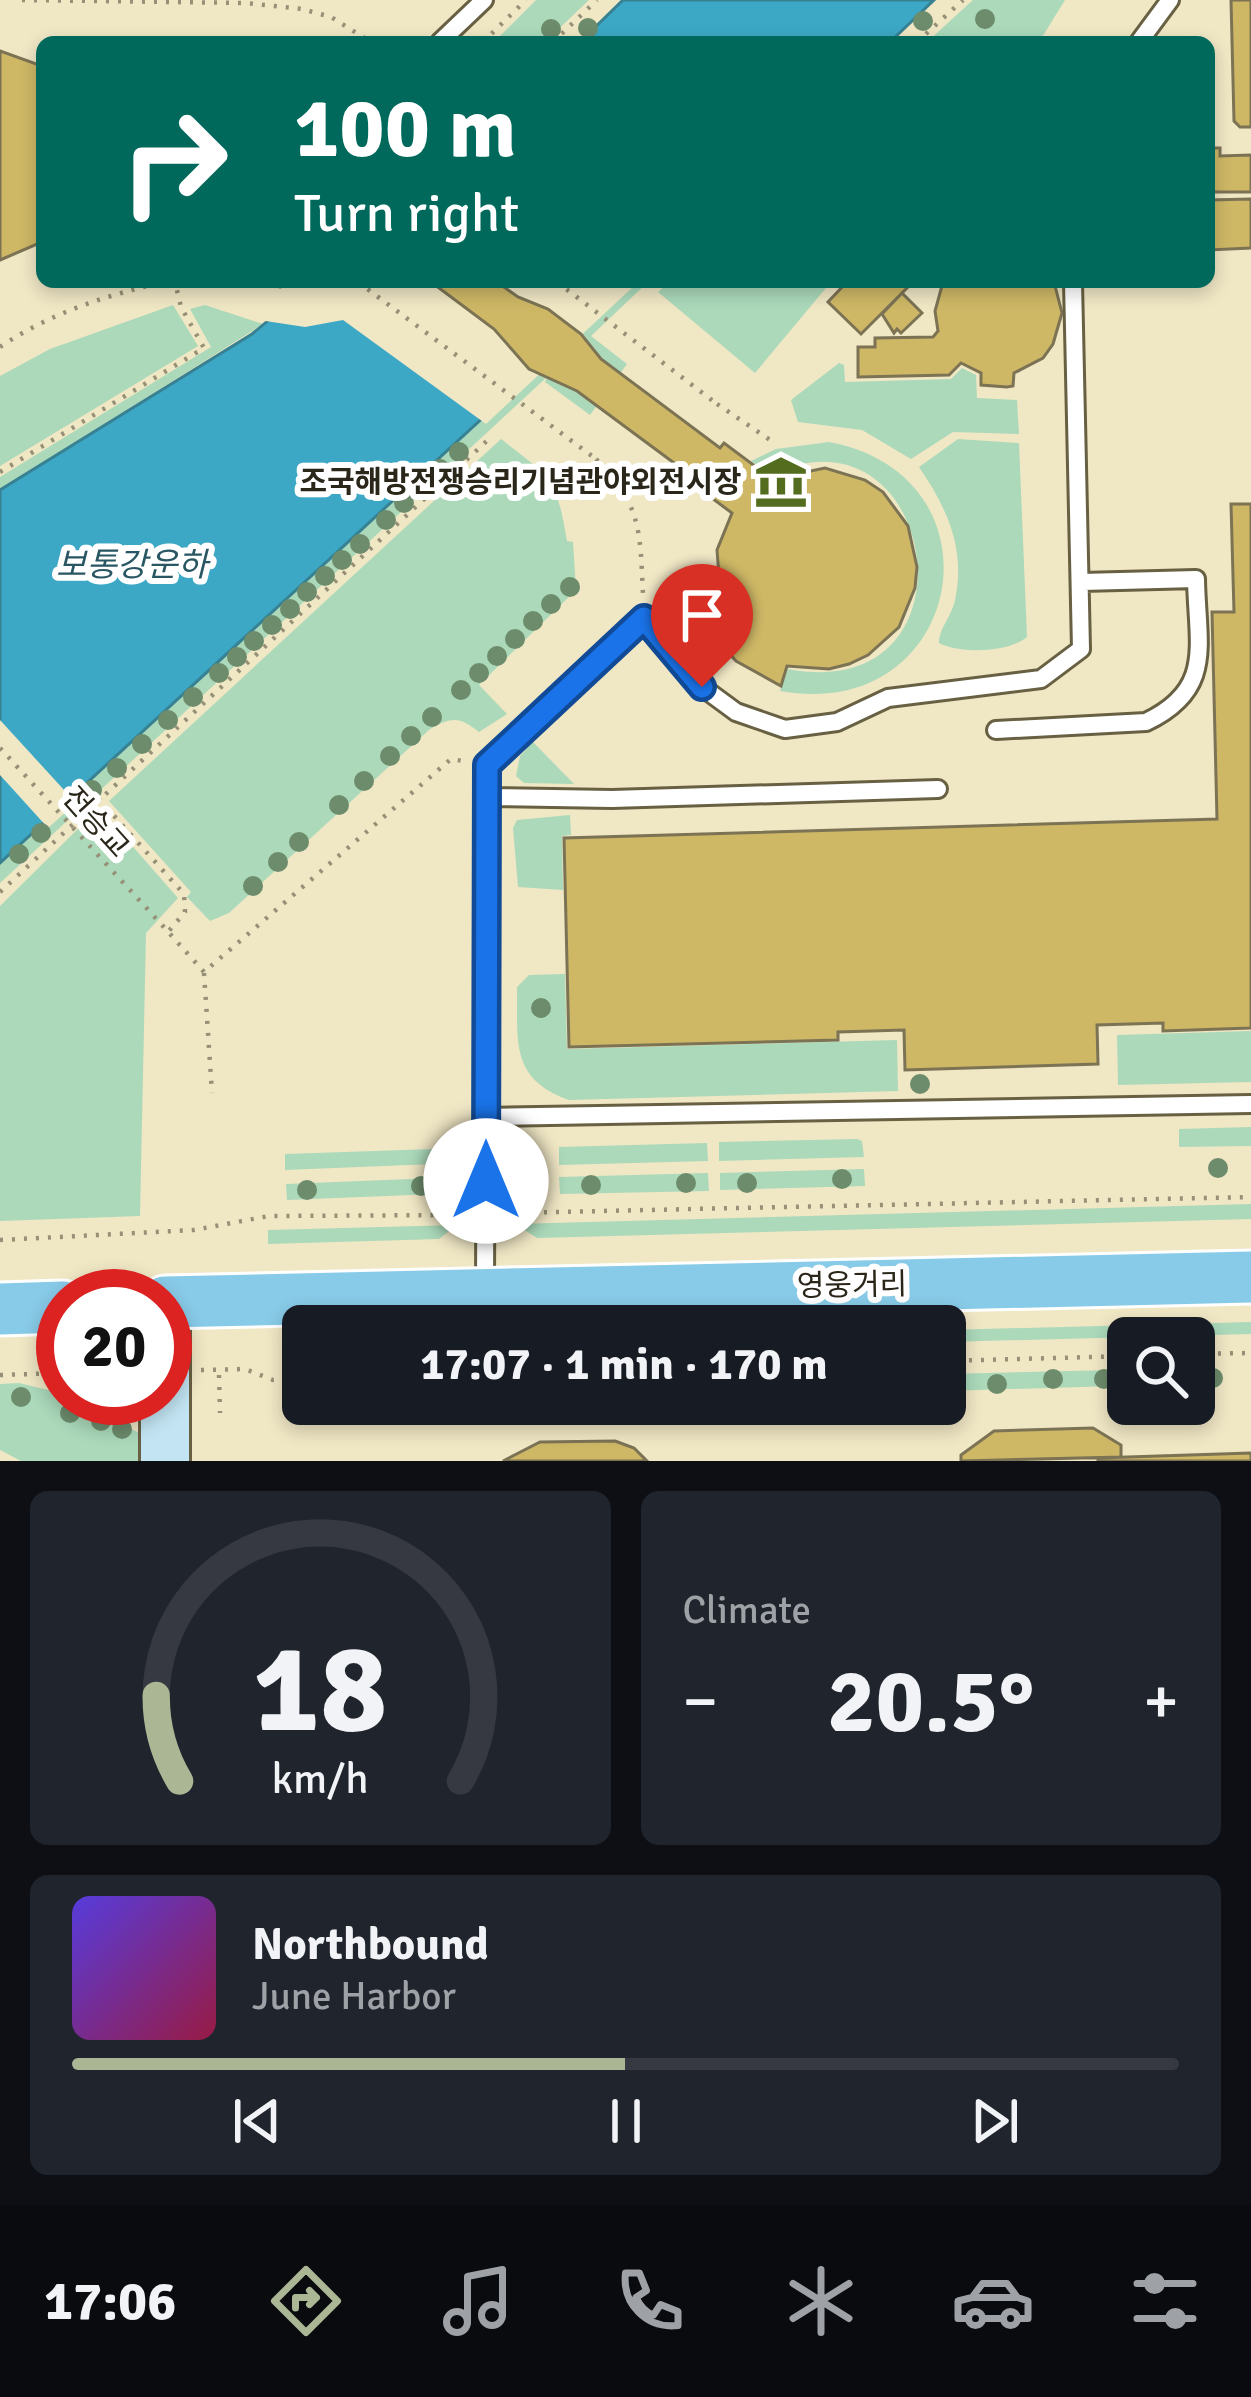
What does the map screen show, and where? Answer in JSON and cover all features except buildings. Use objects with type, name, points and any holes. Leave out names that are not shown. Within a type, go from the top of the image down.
[{"type":"main road","name":"영웅거리","points":[[192,1301],[1251,1277]]},
{"type":"main road","points":[[0,1309],[36,1307]]},
{"type":"street","points":[[165,1425],[165,1461]]},
{"type":"lane","points":[[446,36],[484,0]]},
{"type":"lane","points":[[1143,36],[1170,0]]},
{"type":"lane","points":[[485,1292],[487,765],[644,618],[702,687],[736,712],[785,729],[837,722],[888,698],[1041,680],[1081,649],[1073,288]]},
{"type":"lane","points":[[996,730],[1146,722],[1191,690],[1197,671],[1196,579],[1082,582]]},
{"type":"lane","points":[[487,796],[612,799],[938,789]]},
{"type":"lane","points":[[486,1117],[1251,1104]]},
{"type":"path","points":[[22,0],[246,3],[331,17],[361,36]]},
{"type":"path","points":[[489,36],[526,0]]},
{"type":"path","points":[[560,36],[597,0]]},
{"type":"path","points":[[924,36],[963,0]]},
{"type":"path","points":[[0,346],[26,329],[102,296],[137,288]]},
{"type":"path","points":[[0,472],[204,348],[177,288]]},
{"type":"path","points":[[366,288],[596,459],[625,488],[634,515],[644,618]]},
{"type":"path","points":[[565,288],[776,444]]},
{"type":"path","points":[[0,892],[490,438]]},
{"type":"path","name":"전승교","points":[[0,748],[204,972]]},
{"type":"path","points":[[212,1093],[204,972],[451,759],[487,765]]},
{"type":"path","points":[[98,799],[184,894],[185,912],[168,932]]},
{"type":"path","points":[[0,1240],[194,1230],[269,1216],[1251,1197]]},
{"type":"path","points":[[1215,1354],[1251,1353]]},
{"type":"path","points":[[966,1360],[1107,1357]]},
{"type":"path","points":[[192,1370],[244,1369],[282,1380]]},
{"type":"path","points":[[0,1375],[36,1374]]},
{"type":"path","points":[[219,1375],[220,1413]]},
{"type":"green space","points":[[536,0],[589,0],[551,36],[500,36]]},
{"type":"green space","points":[[973,0],[1065,0],[1043,36],[934,36]]},
{"type":"green space","points":[[623,288],[642,288],[591,336],[627,364],[590,415],[545,382],[547,377],[0,883],[0,863]]},
{"type":"green space","points":[[662,288],[826,288],[755,373],[658,292]]},
{"type":"green space","points":[[173,305],[198,346],[0,466],[0,376],[50,349]]},
{"type":"green space","points":[[205,305],[263,324],[0,490],[0,477],[211,347],[190,309]]},
{"type":"green space","points":[[839,363],[844,365],[845,382],[951,379],[962,368],[976,375],[977,398],[1017,400],[1019,434],[953,432],[911,459],[862,430],[798,422],[791,400]]},
{"type":"green space","points":[[501,439],[541,471],[554,490],[567,541],[573,542],[576,590],[479,685],[507,714],[479,732],[455,720],[430,729],[229,913],[210,921],[187,897],[191,892],[109,801]]},
{"type":"green space","points":[[958,439],[1019,443],[1027,637],[997,649],[959,649],[939,643],[955,600],[958,563],[946,514],[919,467]]},
{"type":"green space","points":[[829,442],[886,464],[924,500],[942,544],[941,592],[924,636],[891,671],[842,691],[780,691],[788,669],[851,668],[892,643],[914,603],[917,556],[902,511],[872,477],[827,462],[770,475],[751,461],[776,449]]},
{"type":"green space","points":[[533,742],[574,784],[524,783],[516,776],[520,756]]},
{"type":"green space","points":[[99,808],[178,898],[146,933],[140,1216],[0,1221],[0,906]]},
{"type":"green space","points":[[570,815],[571,835],[562,836],[563,890],[518,887],[513,828],[517,820]]},
{"type":"green space","points":[[565,974],[567,1049],[897,1040],[898,1091],[569,1100],[536,1081],[526,1069],[517,1024],[517,987],[529,975]]},
{"type":"green space","points":[[1251,1031],[1251,1082],[1118,1085],[1117,1035]]},
{"type":"green space","points":[[1251,1127],[1251,1146],[1179,1147],[1179,1129]]},
{"type":"green space","points":[[862,1141],[864,1157],[719,1161],[719,1142]]},
{"type":"green space","points":[[707,1143],[708,1161],[559,1165],[559,1147]]},
{"type":"green space","points":[[434,1149],[434,1164],[285,1170],[285,1154]]},
{"type":"green space","points":[[864,1169],[865,1186],[720,1190],[720,1173]]},
{"type":"green space","points":[[708,1173],[709,1191],[560,1194],[559,1177]]},
{"type":"green space","points":[[435,1178],[436,1194],[287,1200],[286,1184]]},
{"type":"green space","points":[[1251,1204],[1251,1219],[537,1238],[515,1224]]},
{"type":"green space","points":[[457,1225],[439,1239],[268,1244],[268,1230]]},
{"type":"green space","points":[[1251,1322],[1251,1334],[1215,1335],[1215,1323]]},
{"type":"green space","points":[[1107,1326],[1107,1338],[966,1341],[966,1329]]},
{"type":"green space","points":[[1107,1370],[1107,1386],[966,1390],[966,1374]]},
{"type":"green space","points":[[0,1384],[36,1387],[36,1425],[123,1425],[150,1438],[150,1461],[21,1461],[0,1450]]},
{"type":"water","points":[[623,0],[934,0],[896,36],[586,36]]},
{"type":"water","name":"보통강운하","points":[[308,288],[623,288],[0,863],[0,490],[252,334]]},
{"type":"pier","points":[[300,288],[632,288],[486,424],[343,320],[305,327],[259,320]]},
{"type":"pier","points":[[0,720],[76,803],[48,828],[0,775]]},
{"type":"place","name":"조국해방전쟁승리기념관야외전시장","points":[[781,482]]},
{"type":"route","points":[[486,1181],[487,765],[644,618],[702,687]]}]
